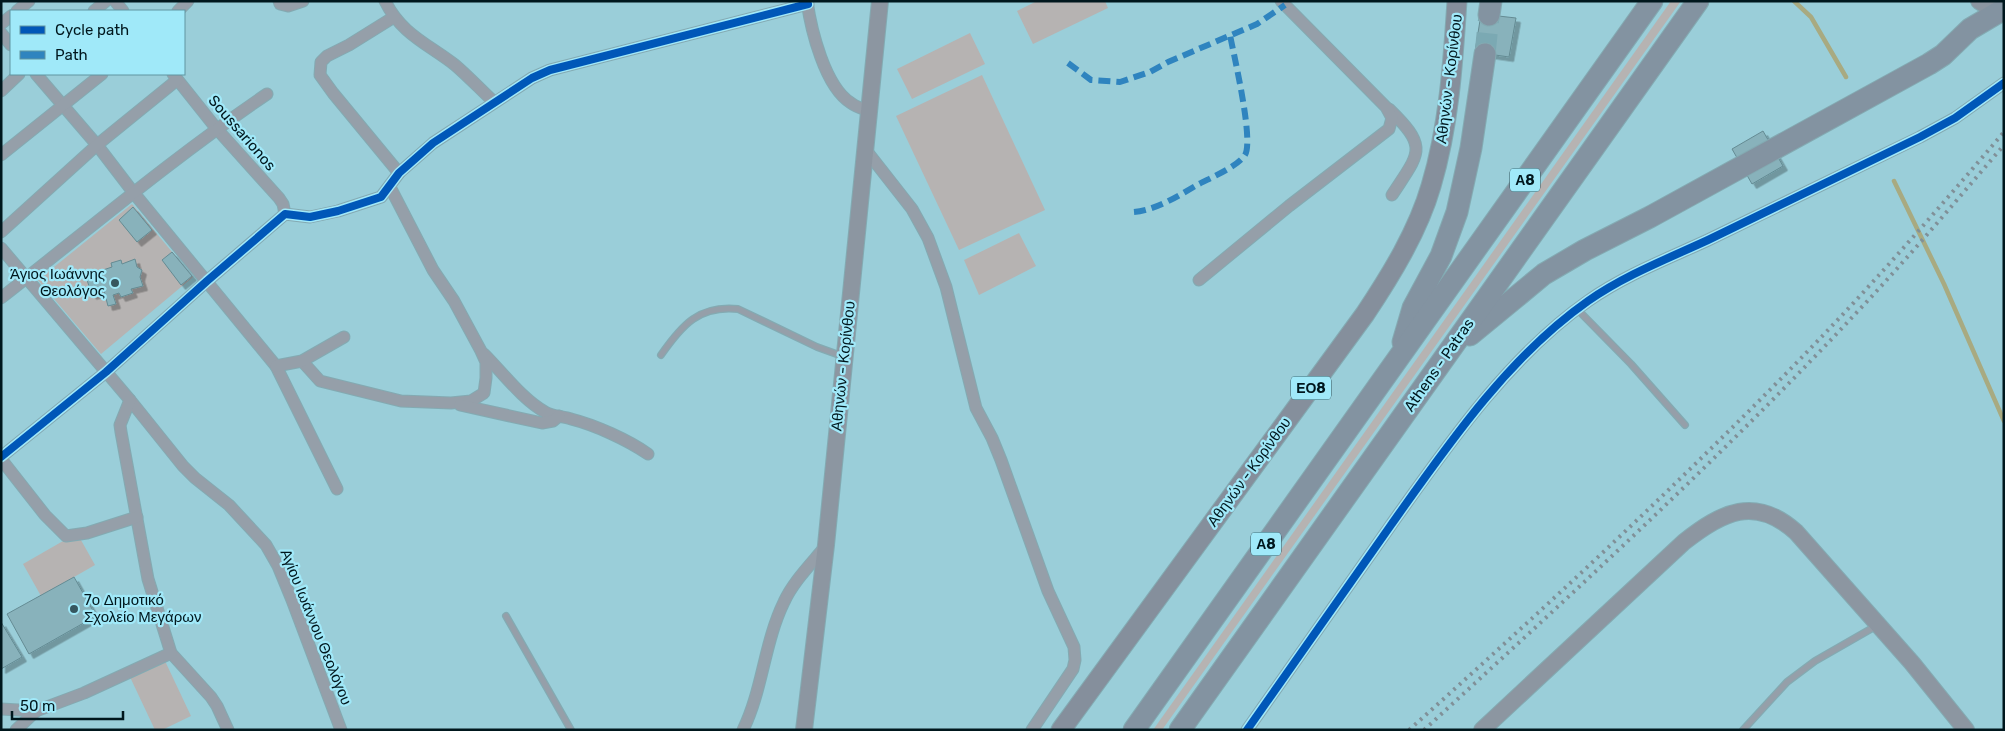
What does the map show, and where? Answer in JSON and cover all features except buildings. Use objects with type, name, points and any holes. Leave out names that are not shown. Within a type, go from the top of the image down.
[{"type":"highway","name":"Α8","points":[[1134,730],[1652,1]]},
{"type":"highway","name":"Athens - Patras","points":[[1180,730],[1698,1]]},
{"type":"highway","points":[[1445,356],[1544,274],[1929,64],[1943,55],[1970,29],[2004,9]]},
{"type":"highway","points":[[1398,359],[1413,308],[1441,256],[1457,212],[1468,164],[1485,54]]},
{"type":"main road","name":"Αθηνών - Κορίνθου","points":[[804,730],[826,545],[880,1]]},
{"type":"main road","name":"Αθηνών - Κορίνθου","points":[[1061,730],[1365,314],[1408,241],[1431,188],[1446,123],[1457,1]]},
{"type":"main road","points":[[1978,1],[1987,6],[2004,9]]},
{"type":"main road","points":[[1482,730],[1684,542],[1712,521],[1745,511],[1768,513],[1787,524],[1878,624],[1966,730]]},
{"type":"street","points":[[18,10],[29,1]]},
{"type":"street","points":[[95,10],[106,1]]},
{"type":"street","points":[[179,10],[188,1]]},
{"type":"street","points":[[279,1],[280,4],[288,6],[303,1]]},
{"type":"street","points":[[384,1],[394,16],[415,38],[455,65],[494,102]]},
{"type":"street","points":[[1281,1],[1401,121],[1416,142],[1417,151],[1414,159],[1392,195]]},
{"type":"street","points":[[137,517],[82,534],[66,536],[45,515],[1,458],[106,372],[206,281],[284,214],[310,217],[338,211],[381,197],[400,173],[434,144],[494,102],[532,78],[550,70],[808,3],[827,75],[838,91],[850,103],[869,111]]},
{"type":"street","points":[[394,16],[349,45],[327,56],[321,62],[320,75],[400,173]]},
{"type":"street","points":[[1,33],[10,44]]},
{"type":"street","points":[[1,90],[18,75]]},
{"type":"street","points":[[37,75],[97,145],[133,192],[276,366],[337,490]]},
{"type":"street","points":[[1,155],[101,75]]},
{"type":"street","points":[[1,232],[175,77]]},
{"type":"street","name":"Soussarionos","points":[[175,77],[216,128],[279,198],[283,204],[284,214]]},
{"type":"street","points":[[1247,730],[1438,459],[1493,391],[1538,343],[1577,309],[1638,271],[1920,137],[1955,118],[2004,83]]},
{"type":"street","points":[[1,298],[216,128],[267,94]]},
{"type":"street","points":[[1199,280],[1289,206],[1390,129],[1392,118],[1386,106]]},
{"type":"street","points":[[865,149],[912,209],[928,238],[949,296],[976,408],[992,438],[1048,591],[1074,647],[1075,660],[1073,669],[1032,730]]},
{"type":"street","points":[[302,362],[320,380],[329,384],[401,401],[451,403],[471,401],[484,393],[486,362],[481,351],[454,301],[433,270],[390,187]]},
{"type":"street","name":"Αγίου Ιωάννου Θεολόγου","points":[[1,248],[195,478],[229,506],[266,544],[278,566],[292,600],[341,730]]},
{"type":"street","points":[[276,366],[302,362],[344,337]]},
{"type":"street","points":[[481,351],[529,400],[547,413],[573,419],[596,428],[648,454]]},
{"type":"street","points":[[130,400],[120,425],[148,579],[171,653],[214,701],[228,730]]},
{"type":"street","points":[[451,403],[542,423],[553,421],[559,416]]},
{"type":"street","points":[[743,730],[753,704],[774,627],[784,600],[826,545]]},
{"type":"street","points":[[16,730],[36,711],[84,693],[171,653]]},
{"type":"street","points":[[1,709],[36,711]]},
{"type":"lane","points":[[661,355],[674,336],[689,321],[711,310],[729,308],[738,310],[817,347],[844,357]]},
{"type":"lane","points":[[1577,309],[1631,364],[1685,425]]},
{"type":"lane","points":[[506,616],[571,730]]},
{"type":"lane","points":[[1743,730],[1787,682],[1815,661],[1878,624]]},
{"type":"shaded area","points":[[1037,1],[1105,1],[1108,8],[1033,44],[1017,11]]},
{"type":"shaded area","points":[[1671,1],[1681,1],[1162,730],[1153,730]]},
{"type":"shaded area","points":[[970,33],[985,64],[912,99],[897,69]]},
{"type":"shaded area","points":[[982,75],[1045,210],[959,250],[896,116]]},
{"type":"shaded area","points":[[132,204],[193,277],[101,354],[38,280]]},
{"type":"shaded area","points":[[1019,233],[1036,266],[979,295],[964,260]]},
{"type":"shaded area","points":[[77,533],[95,565],[41,596],[23,564]]},
{"type":"shaded area","points":[[165,661],[191,716],[162,730],[155,730],[130,677]]},
{"type":"waterway","points":[[1794,1],[1811,17],[1846,77]]},
{"type":"waterway","points":[[1894,181],[1944,284],[2004,421]]},
{"type":"tunnel","points":[[1485,54],[1489,15]]},
{"type":"railway","points":[[1409,730],[1611,545],[1758,402],[1882,272],[2004,132]]},
{"type":"railway","points":[[1424,730],[1590,576],[1754,419],[1878,290],[2004,145]]},
{"type":"marked path","points":[[1068,63],[1091,80],[1120,82],[1150,72],[1168,62],[1257,24],[1285,5]]},
{"type":"marked path","points":[[1134,212],[1142,211],[1175,198],[1230,168],[1245,155],[1247,146],[1245,116],[1230,35]]},
{"type":"cycle path","points":[[1,457],[106,372],[285,214],[310,217],[338,211],[381,197],[399,173],[433,143],[532,78],[550,70],[808,4]]},
{"type":"cycle path","points":[[1247,730],[1457,434],[1505,376],[1559,323],[1588,301],[1617,283],[1920,137],[1955,118],[2004,83]]},
{"type":"place","name":"Άγιος Ιωάννης Θεολόγος","points":[[115,283]]},
{"type":"place","name":"7ο Δημοτικό Σχολείο Μεγάρων","points":[[74,609]]}]
